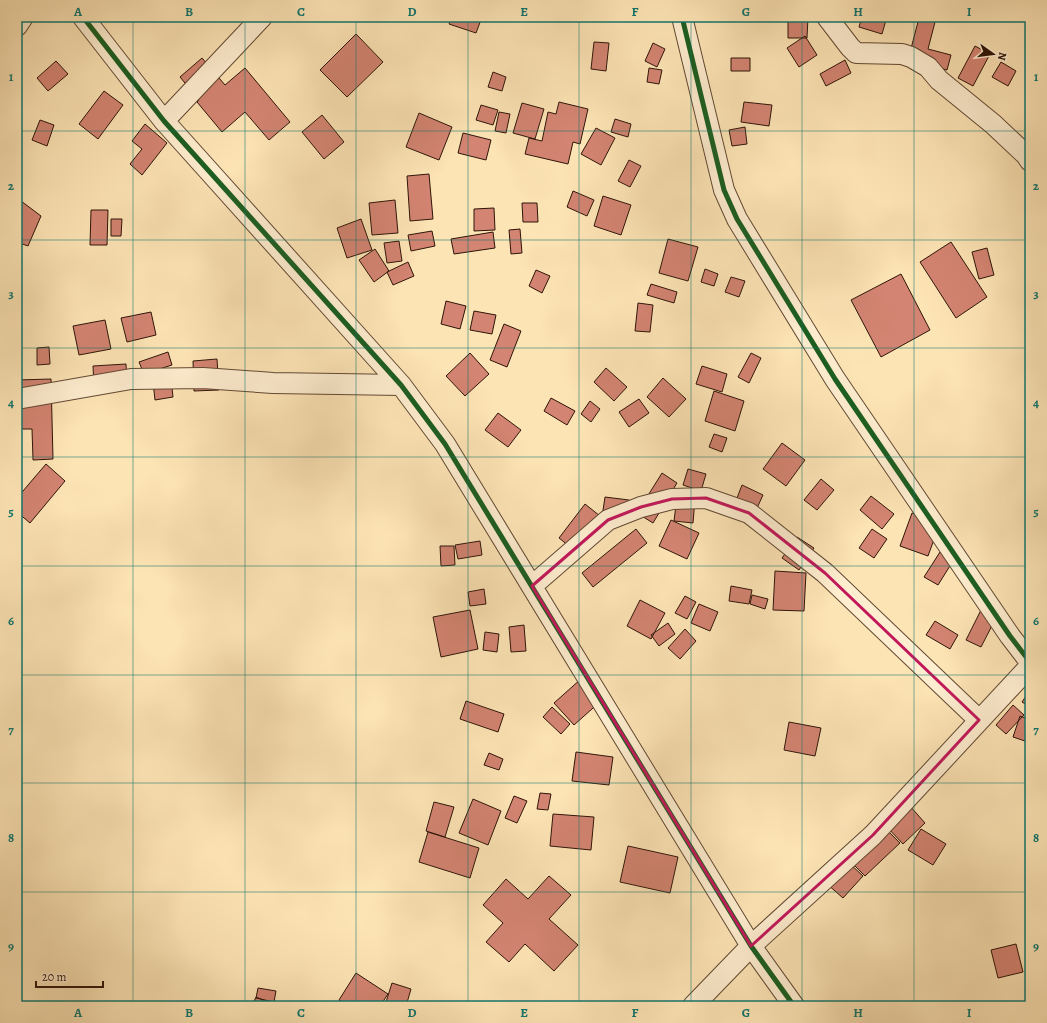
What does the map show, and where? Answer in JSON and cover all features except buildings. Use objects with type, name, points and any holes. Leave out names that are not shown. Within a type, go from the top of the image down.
[{"type":"street","points":[[17,26],[22,17]]},
{"type":"street","points":[[83,17],[164,121],[401,385],[445,444],[751,946],[794,1006]]},
{"type":"street","points":[[164,121],[262,17]]},
{"type":"street","points":[[828,17],[850,47],[856,52],[902,54],[911,57],[928,67],[939,80],[993,124],[1026,155],[1030,161]]},
{"type":"street","points":[[685,18],[724,190],[737,219],[834,379],[1010,636],[1030,662]]},
{"type":"street","points":[[17,399],[131,379],[203,378],[272,383],[401,385]]},
{"type":"street","points":[[532,586],[608,520],[641,506],[672,499],[706,498],[749,513],[825,573],[979,720]]},
{"type":"street","points":[[702,1002],[751,946],[873,835],[1030,666]]},
{"type":"highlighted area","points":[[706,498],[749,513],[825,573],[979,720],[873,835],[751,946],[532,586],[608,520],[641,507],[672,499]]},
{"type":"cycle path","points":[[83,17],[164,121],[401,385],[445,444],[751,946],[794,1006]]},
{"type":"cycle path","points":[[682,17],[724,190],[737,219],[835,379],[1010,636],[1030,662]]}]
